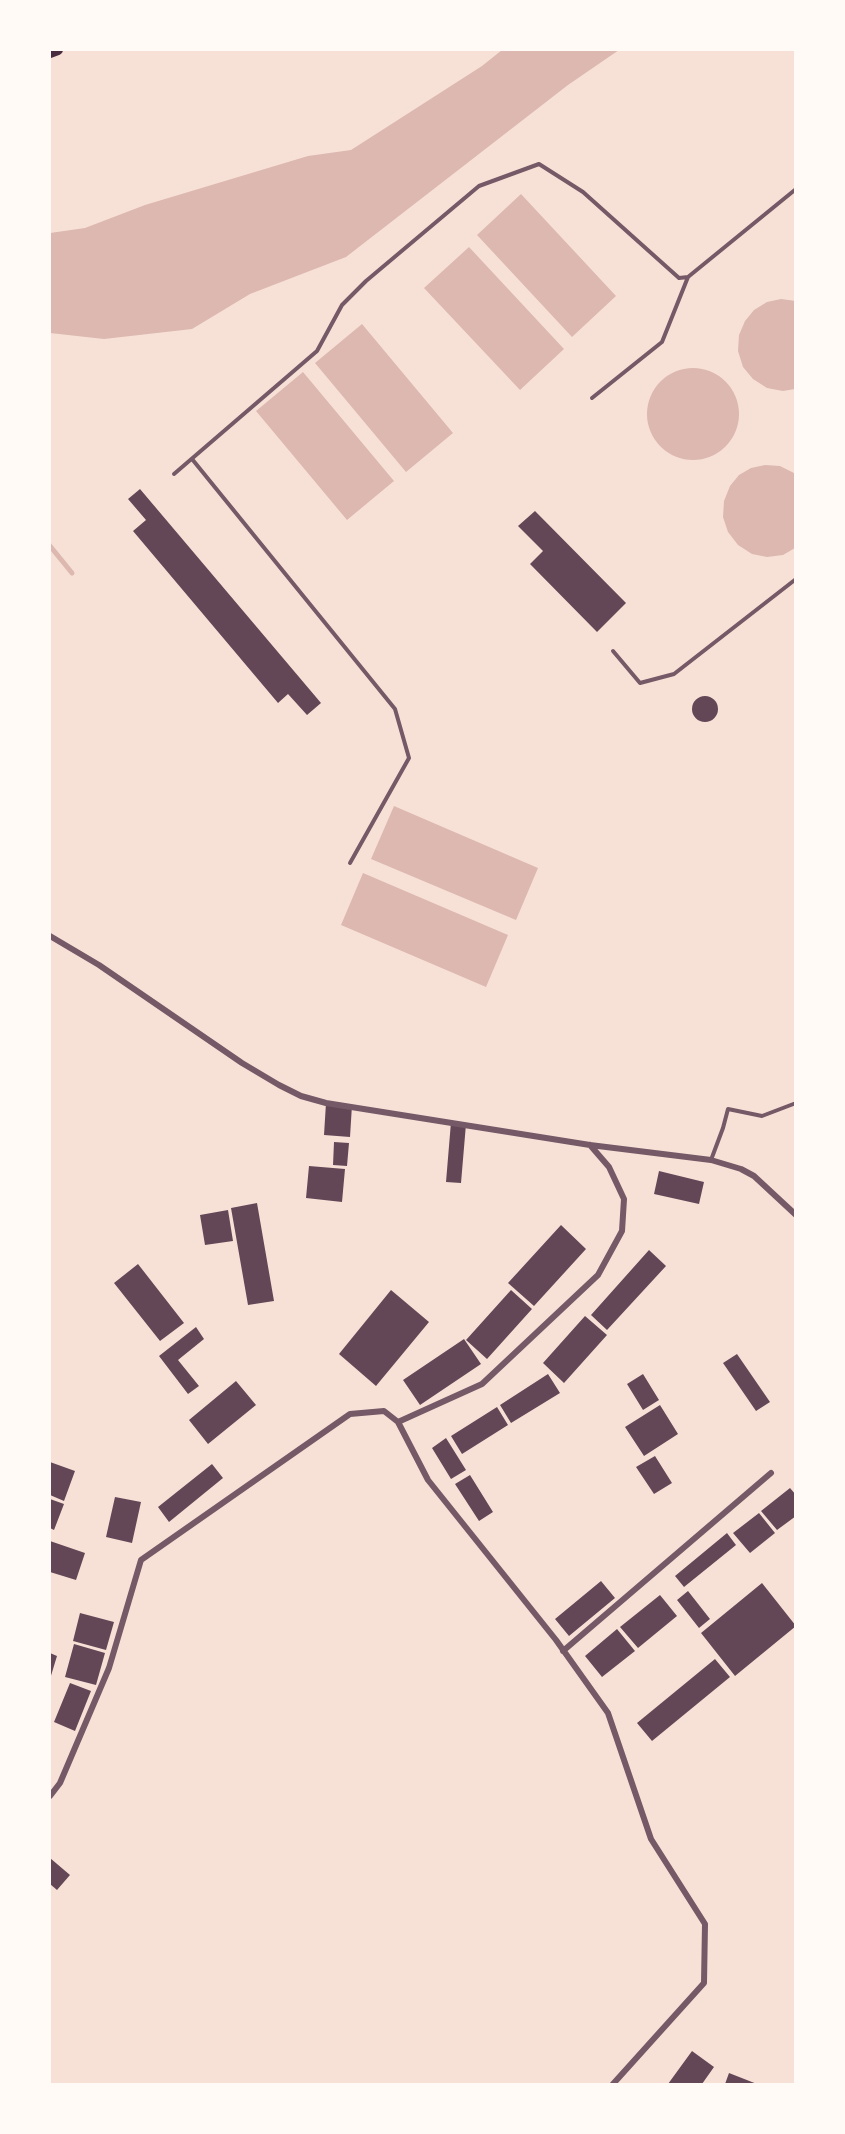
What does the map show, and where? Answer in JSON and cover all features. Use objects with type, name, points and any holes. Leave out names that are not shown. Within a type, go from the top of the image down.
[{"type":"main road","points":[[50,53],[58,50]]},
{"type":"street","points":[[50,936],[99,965],[242,1063],[301,1096],[590,1145],[711,1160],[741,1169],[754,1176],[795,1215]]},
{"type":"street","points":[[398,1422],[482,1384],[598,1275],[622,1231],[624,1199],[609,1167],[590,1145]]},
{"type":"street","points":[[50,1796],[60,1783],[109,1668],[141,1560],[350,1414],[384,1411],[398,1422],[428,1480],[563,1651],[608,1713],[651,1839],[705,1924],[704,1983],[613,2085]]},
{"type":"street","points":[[563,1651],[771,1473]]},
{"type":"lane","points":[[174,474],[317,351],[342,305],[366,281],[479,186],[539,164],[583,192],[679,278],[688,277]]},
{"type":"lane","points":[[592,398],[662,342],[688,277],[795,189]]},
{"type":"lane","points":[[192,459],[395,709],[409,758],[350,863]]},
{"type":"lane","points":[[612,651],[640,683],[674,674],[795,579]]},
{"type":"lane","points":[[711,1160],[728,1109],[762,1116],[795,1103]]},
{"type":"shaded area","points":[[502,50],[619,50],[568,85],[346,257],[250,294],[192,329],[104,339],[50,333],[50,233],[85,228],[145,205],[308,156],[351,150],[482,66]]},
{"type":"shaded area","points":[[521,194],[616,296],[572,337],[477,235]]},
{"type":"shaded area","points":[[469,247],[564,349],[520,390],[424,288]]},
{"type":"shaded area","points":[[781,299],[796,301],[795,389],[783,391],[767,388],[753,379],[743,367],[738,351],[739,335],[745,321],[754,310],[767,302]]},
{"type":"shaded area","points":[[362,324],[453,433],[406,472],[315,363]]},
{"type":"shaded area","points":[[693,368],[711,372],[725,382],[735,396],[739,414],[735,432],[725,446],[711,456],[693,460],[675,456],[661,446],[651,432],[647,414],[651,396],[661,382],[675,372]]},
{"type":"shaded area","points":[[303,372],[394,481],[347,520],[256,411]]},
{"type":"shaded area","points":[[765,465],[780,466],[796,474],[795,548],[783,555],[767,557],[752,554],[738,545],[728,532],[723,517],[724,501],[730,486],[739,475],[751,468]]},
{"type":"shaded area","points":[[394,806],[538,868],[516,920],[371,859]]},
{"type":"shaded area","points":[[363,873],[508,935],[486,987],[341,925]]},
{"type":"building","points":[[140,489],[321,703],[307,715],[288,694],[278,703],[133,531],[146,520],[128,499]]},
{"type":"building","points":[[535,511],[626,603],[597,632],[530,564],[543,551],[518,526]]},
{"type":"building","points":[[705,696],[714,700],[718,709],[714,718],[705,722],[696,718],[692,709],[696,700]]},
{"type":"building","points":[[326,1103],[352,1105],[350,1137],[324,1135]]},
{"type":"building","points":[[451,1122],[466,1124],[461,1183],[446,1182]]},
{"type":"building","points":[[334,1142],[349,1143],[347,1166],[333,1165]]},
{"type":"building","points":[[309,1166],[345,1169],[342,1202],[306,1198]]},
{"type":"building","points":[[659,1171],[704,1182],[699,1204],[654,1194]]},
{"type":"building","points":[[257,1203],[274,1301],[248,1305],[231,1208]]},
{"type":"building","points":[[228,1210],[233,1241],[205,1245],[200,1215]]},
{"type":"building","points":[[561,1225],[586,1249],[534,1306],[508,1283]]},
{"type":"building","points":[[649,1250],[666,1266],[607,1330],[591,1315]]},
{"type":"building","points":[[138,1264],[184,1323],[160,1341],[114,1283]]},
{"type":"building","points":[[391,1290],[429,1322],[376,1386],[339,1354]]},
{"type":"building","points":[[511,1290],[532,1309],[487,1359],[466,1340]]},
{"type":"building","points":[[585,1316],[607,1335],[564,1383],[543,1363]]},
{"type":"building","points":[[196,1327],[204,1339],[178,1360],[199,1386],[188,1394],[159,1356]]},
{"type":"building","points":[[464,1339],[481,1364],[420,1405],[403,1380]]},
{"type":"building","points":[[737,1354],[770,1402],[756,1411],[723,1363]]},
{"type":"building","points":[[548,1374],[560,1393],[511,1423],[500,1405]]},
{"type":"building","points":[[643,1374],[659,1400],[643,1410],[627,1384]]},
{"type":"building","points":[[236,1381],[256,1405],[208,1444],[189,1420]]},
{"type":"building","points":[[660,1405],[678,1434],[644,1456],[625,1427]]},
{"type":"building","points":[[497,1407],[508,1425],[462,1454],[451,1436]]},
{"type":"building","points":[[446,1438],[466,1470],[451,1479],[432,1448]]},
{"type":"building","points":[[655,1456],[672,1483],[654,1494],[636,1467]]},
{"type":"building","points":[[50,1462],[75,1471],[64,1501],[50,1495]]},
{"type":"building","points":[[212,1464],[223,1478],[169,1522],[158,1507]]},
{"type":"building","points":[[470,1475],[493,1512],[479,1521],[455,1484]]},
{"type":"building","points":[[790,1488],[796,1495],[796,1516],[777,1530],[761,1511]]},
{"type":"building","points":[[115,1497],[141,1502],[132,1543],[106,1537]]},
{"type":"building","points":[[50,1499],[64,1504],[54,1530],[50,1528]]},
{"type":"building","points":[[759,1513],[775,1533],[750,1553],[733,1533]]},
{"type":"building","points":[[727,1533],[736,1545],[684,1587],[675,1576]]},
{"type":"building","points":[[50,1541],[85,1553],[76,1580],[50,1572]]},
{"type":"building","points":[[601,1581],[615,1598],[569,1636],[555,1619]]},
{"type":"building","points":[[762,1583],[796,1626],[735,1676],[701,1633]]},
{"type":"building","points":[[688,1591],[710,1619],[699,1628],[677,1600]]},
{"type":"building","points":[[660,1595],[677,1616],[638,1648],[620,1627]]},
{"type":"building","points":[[80,1613],[114,1622],[106,1650],[73,1641]]},
{"type":"building","points":[[617,1629],[635,1651],[602,1677],[585,1656]]},
{"type":"building","points":[[74,1644],[105,1653],[96,1685],[65,1677]]},
{"type":"building","points":[[50,1653],[57,1656],[50,1679]]},
{"type":"building","points":[[715,1659],[730,1677],[652,1741],[637,1723]]},
{"type":"building","points":[[70,1683],[91,1691],[75,1731],[54,1722]]},
{"type":"building","points":[[50,1858],[70,1875],[57,1890],[50,1884]]},
{"type":"building","points":[[692,2051],[714,2067],[702,2084],[668,2084]]},
{"type":"building","points":[[729,2073],[757,2084],[725,2084]]},
{"type":"waterway","points":[[50,546],[72,573]]}]
